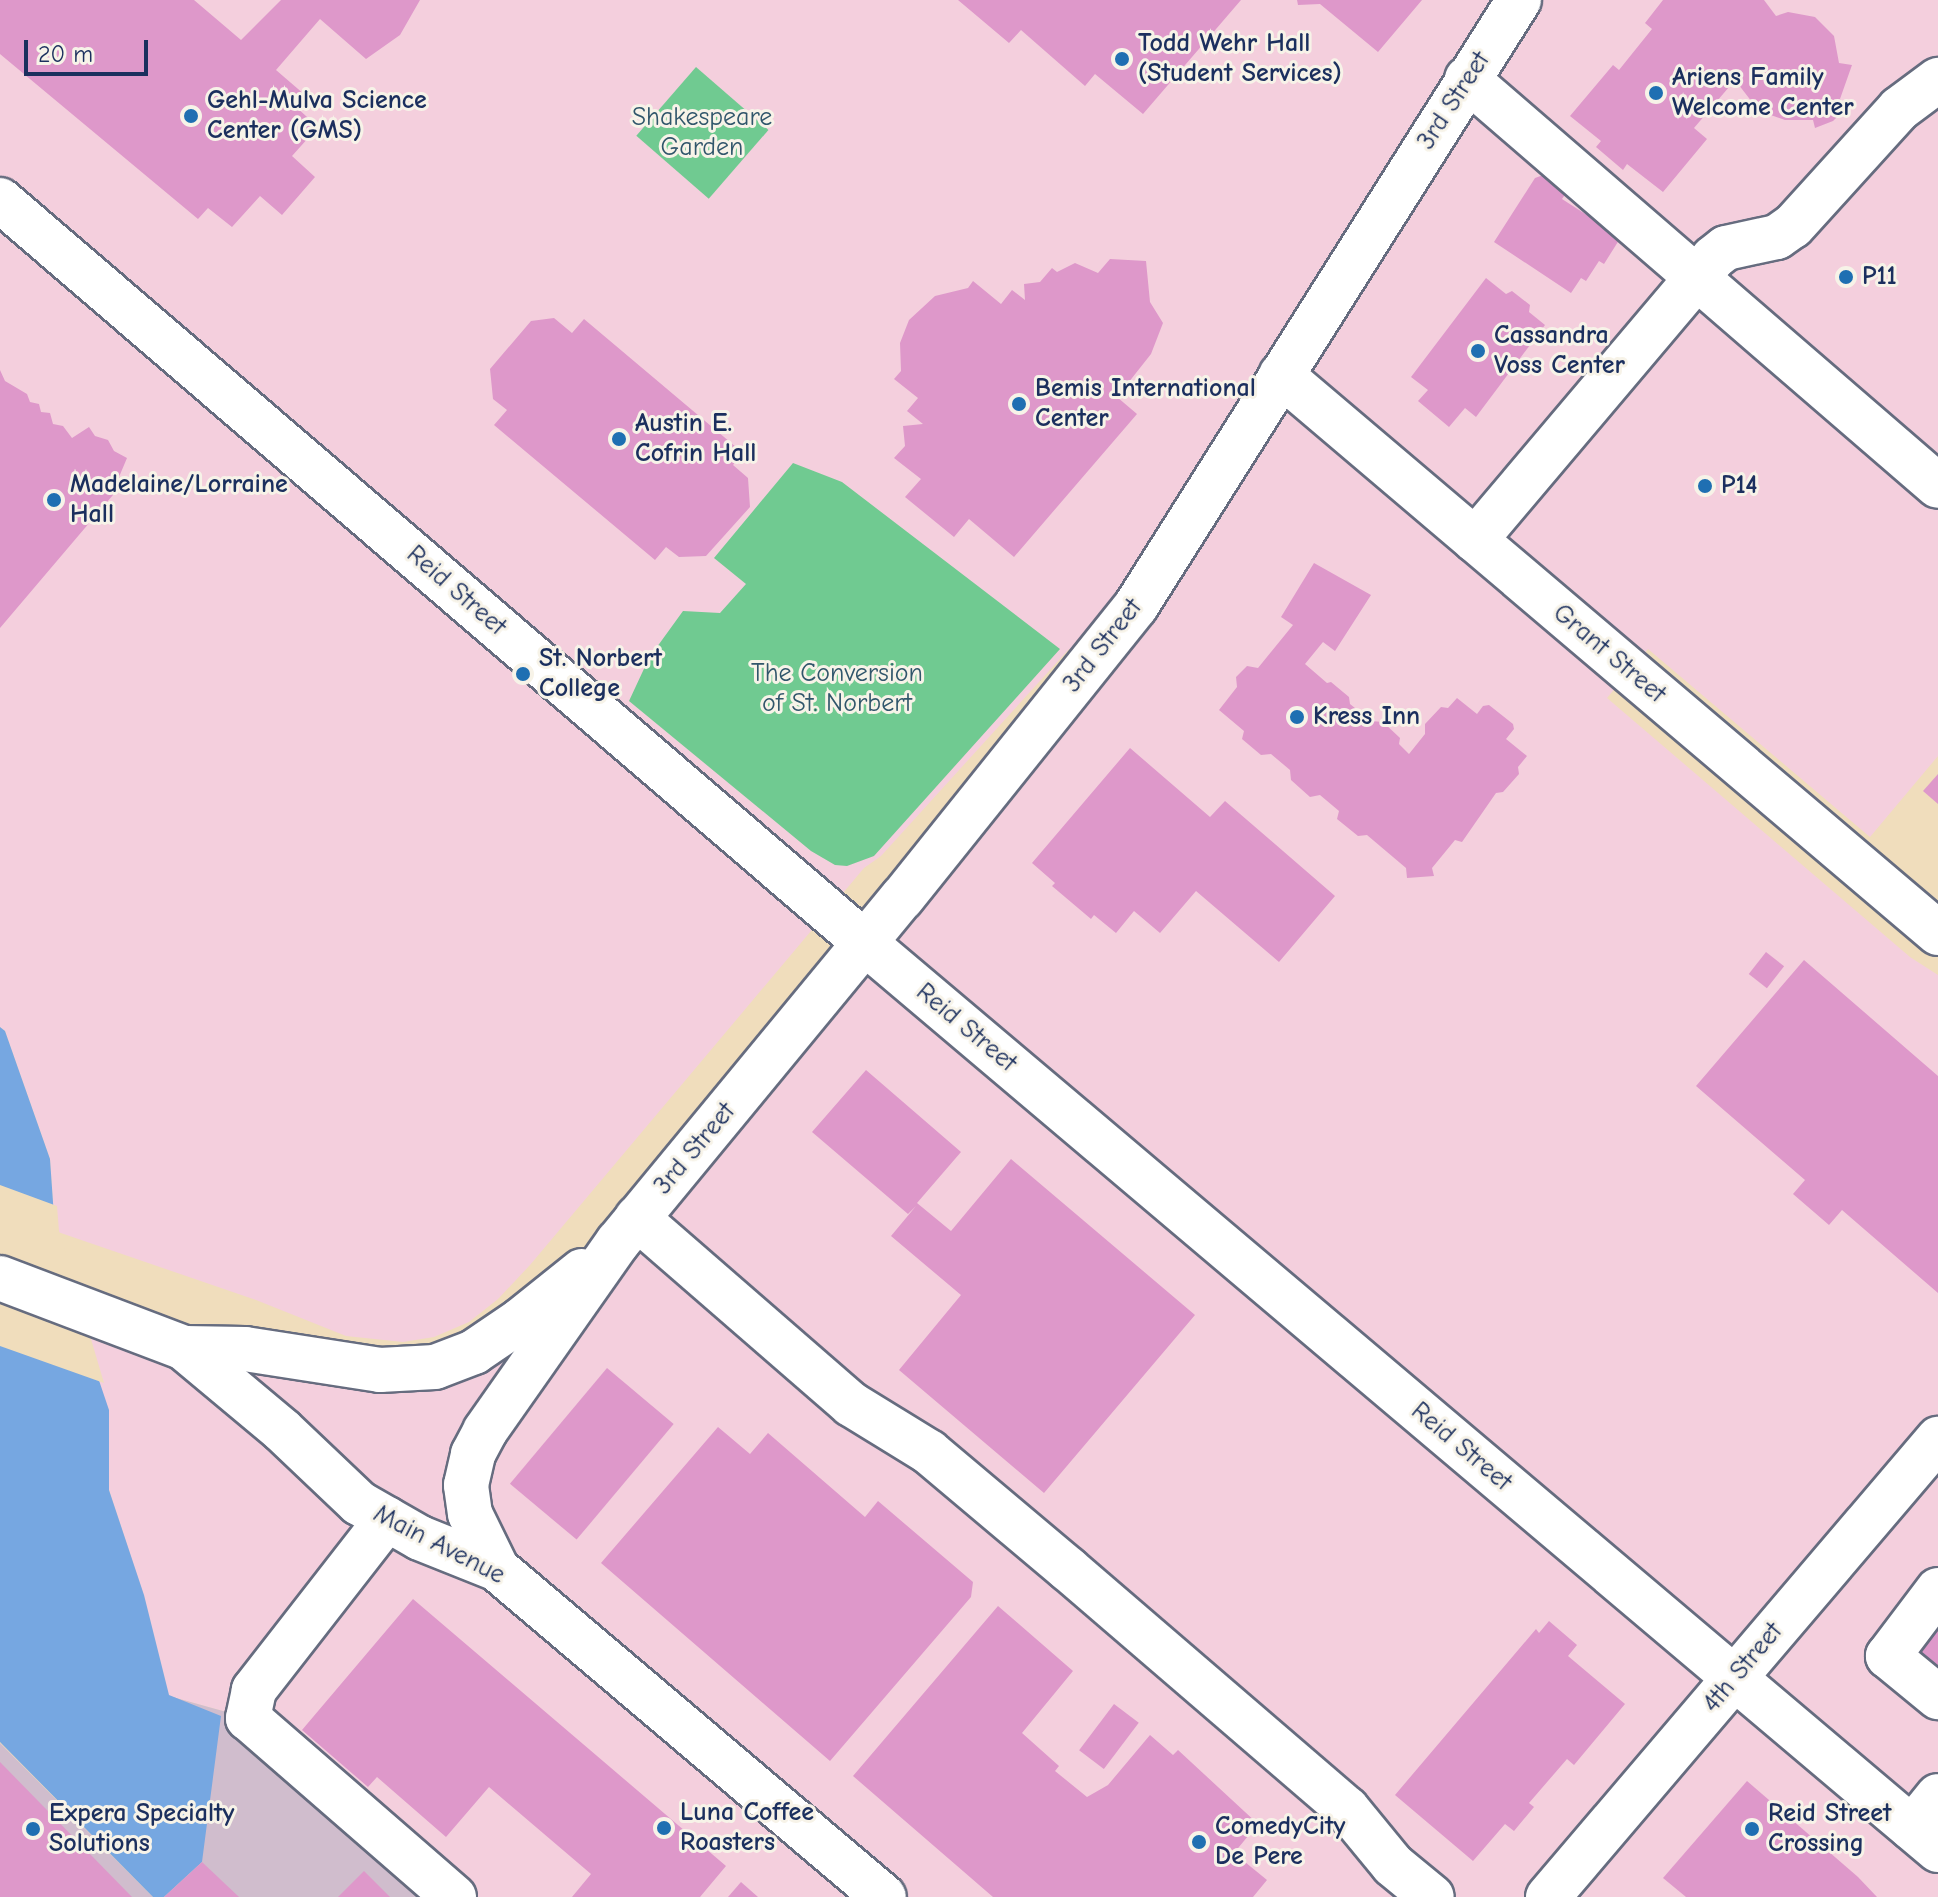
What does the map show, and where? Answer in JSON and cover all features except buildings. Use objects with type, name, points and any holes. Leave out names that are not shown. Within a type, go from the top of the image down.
[{"type":"main road","name":"3rd Street","points":[[628,1230],[865,943],[1136,606],[1519,0]]},
{"type":"main road","points":[[1467,79],[1938,486]]},
{"type":"main road","points":[[1475,540],[1696,274],[1726,248],[1764,242],[1793,226],[1899,109],[1938,80]]},
{"type":"main road","name":"Reid Street","points":[[0,200],[865,943],[1734,1678],[1929,1825]]},
{"type":"main road","name":"Grant Street","points":[[1281,375],[1938,933]]},
{"type":"main road","points":[[184,1348],[245,1349],[380,1370],[435,1367],[474,1352],[521,1320],[628,1230]]},
{"type":"main road","points":[[497,1569],[470,1514],[466,1485],[473,1454],[485,1431],[628,1230]]},
{"type":"main road","points":[[628,1230],[851,1404],[929,1452],[1347,1809],[1393,1865],[1432,1897]]},
{"type":"main road","name":"Main Avenue","points":[[0,1278],[184,1348],[282,1430],[359,1503],[420,1538],[497,1569],[884,1897]]},
{"type":"main road","name":"4th Street","points":[[1548,1897],[1734,1678],[1930,1464]]},
{"type":"main road","points":[[387,1519],[254,1690],[248,1718],[454,1897]]},
{"type":"main road","points":[[1936,1692],[1888,1656],[1938,1590]]},
{"type":"shaded area","points":[[0,0],[1938,0],[1938,756],[1870,837],[1648,649],[1607,698],[1910,957],[1938,975],[1938,1897],[454,1897],[248,1718],[169,1696],[144,1596],[109,1490],[109,1410],[48,1296],[162,1337],[435,1367],[618,1242],[1088,665],[1069,649],[881,856],[864,868],[530,1265],[498,1299],[469,1322],[434,1337],[403,1342],[346,1336],[256,1300],[55,1231],[50,1159],[5,1031],[0,1027]]},
{"type":"shaded area","points":[[169,1696],[248,1718],[454,1897],[164,1897],[202,1862]]},
{"type":"shaded area","name":"Expera Specialty Solutions","points":[[0,1743],[153,1897],[0,1897]]},
{"type":"green space","name":"Shakespeare Garden","points":[[696,67],[768,130],[709,199],[636,136]]},
{"type":"green space","name":"The Conversion of St. Norbert","points":[[793,463],[842,482],[1060,649],[874,856],[847,866],[835,865],[811,851],[629,701],[649,658],[683,611],[720,613],[746,584],[714,558]]},
{"type":"water","points":[[0,1027],[5,1031],[50,1159],[55,1231],[83,1333],[109,1410],[109,1490],[144,1595],[169,1695],[221,1716],[202,1862],[164,1897],[153,1897],[0,1742]]},
{"type":"pier","points":[[0,1185],[57,1206],[59,1231],[104,1383],[0,1346]]},
{"type":"place","name":"Todd Wehr Hall (Student Services)","points":[[1122,59]]},
{"type":"place","name":"Ariens Family Welcome Center","points":[[1656,93]]},
{"type":"place","name":"Gehl-Mulva Science Center (GMS)","points":[[191,116]]},
{"type":"place","name":"P11","points":[[1846,277]]},
{"type":"place","name":"Cassandra Voss Center","points":[[1478,351]]},
{"type":"place","name":"Bemis International Center","points":[[1019,404]]},
{"type":"place","name":"Austin E. Cofrin Hall","points":[[619,439]]},
{"type":"place","name":"P14","points":[[1705,486]]},
{"type":"place","name":"Madelaine/Lorraine Hall","points":[[54,500]]},
{"type":"place","name":"St. Norbert College","points":[[523,674]]},
{"type":"place","name":"Kress Inn","points":[[1297,717]]},
{"type":"place","name":"Luna Coffee Roasters","points":[[664,1828]]},
{"type":"place","name":"Expera Specialty Solutions","points":[[33,1829]]},
{"type":"place","name":"Reid Street Crossing","points":[[1752,1829]]},
{"type":"place","name":"ComedyCity De Pere","points":[[1199,1842]]}]
